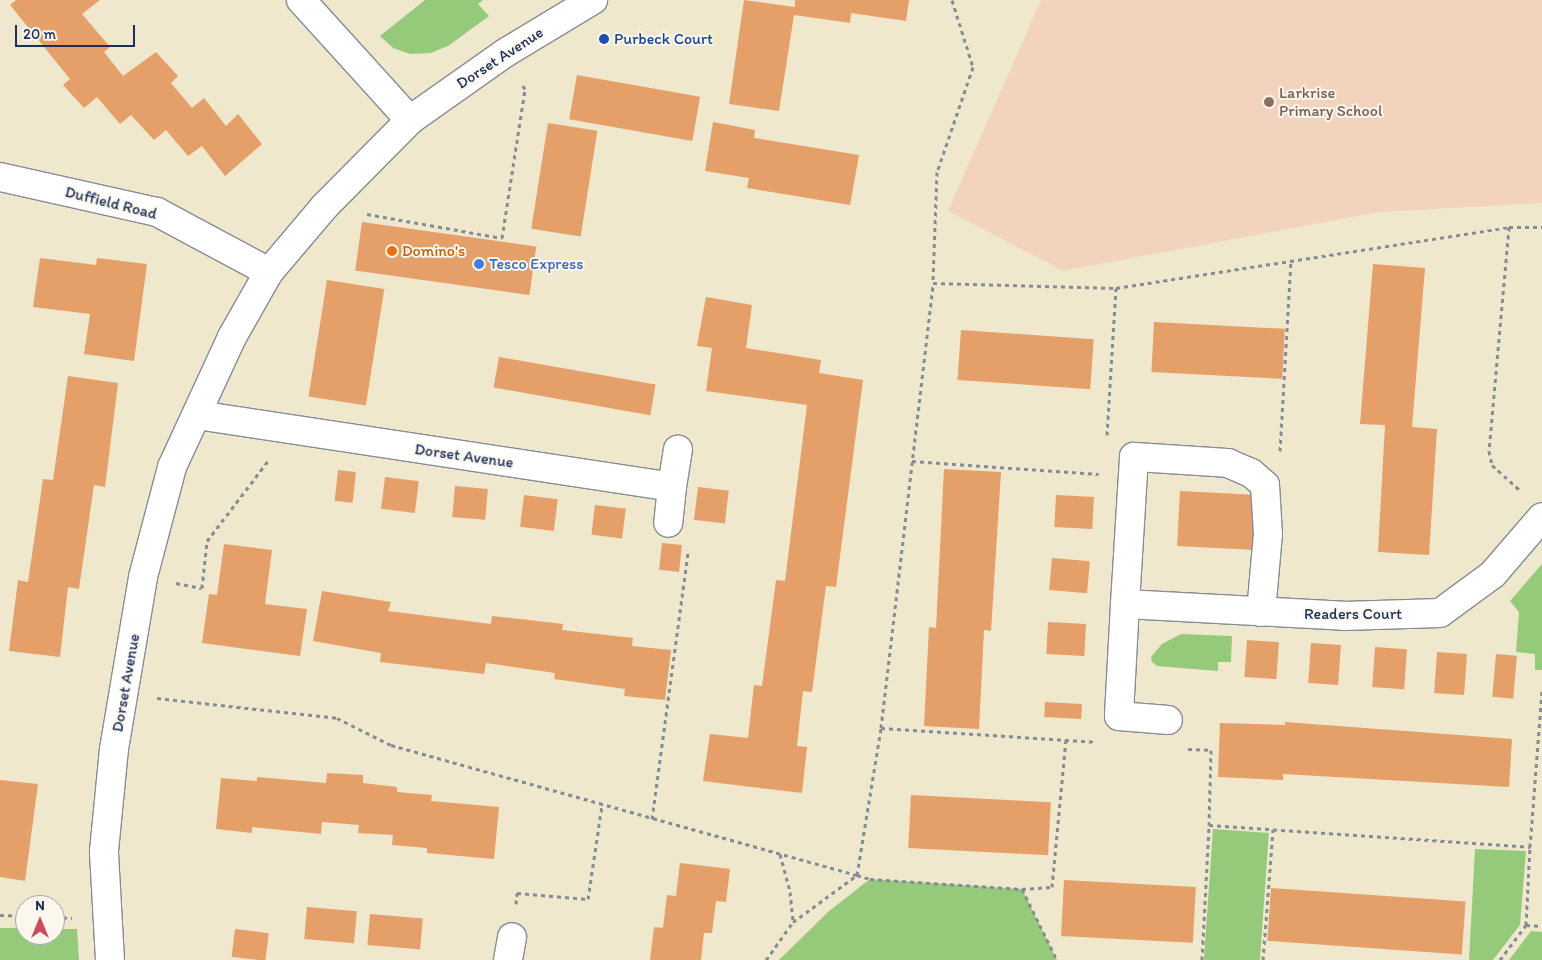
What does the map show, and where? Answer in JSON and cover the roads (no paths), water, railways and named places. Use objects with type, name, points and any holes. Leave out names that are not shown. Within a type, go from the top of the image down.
[{"type":"street","points":[[302,0],[410,120]]},
{"type":"street","name":"Dorset Avenue","points":[[110,960],[104,851],[114,749],[143,577],[172,467],[232,337],[269,272],[325,206],[410,120],[505,53],[593,0]]},
{"type":"street","name":"Duffield Road","points":[[0,177],[156,212],[269,272]]},
{"type":"street","name":"Dorset Avenue","points":[[197,415],[672,487]]},
{"type":"street","points":[[668,522],[678,449]]},
{"type":"street","points":[[1168,720],[1119,716],[1134,457],[1228,463],[1251,473],[1265,485],[1268,534],[1261,612]]},
{"type":"street","name":"Readers Court","points":[[1124,604],[1344,616],[1440,613],[1492,574],[1535,507]]},
{"type":"place","name":"Purbeck Court","points":[[604,39]]},
{"type":"place","name":"Larkrise Primary School","points":[[1269,102]]},
{"type":"place","name":"Domino's","points":[[392,251]]},
{"type":"place","name":"Tesco Express","points":[[479,264]]}]
